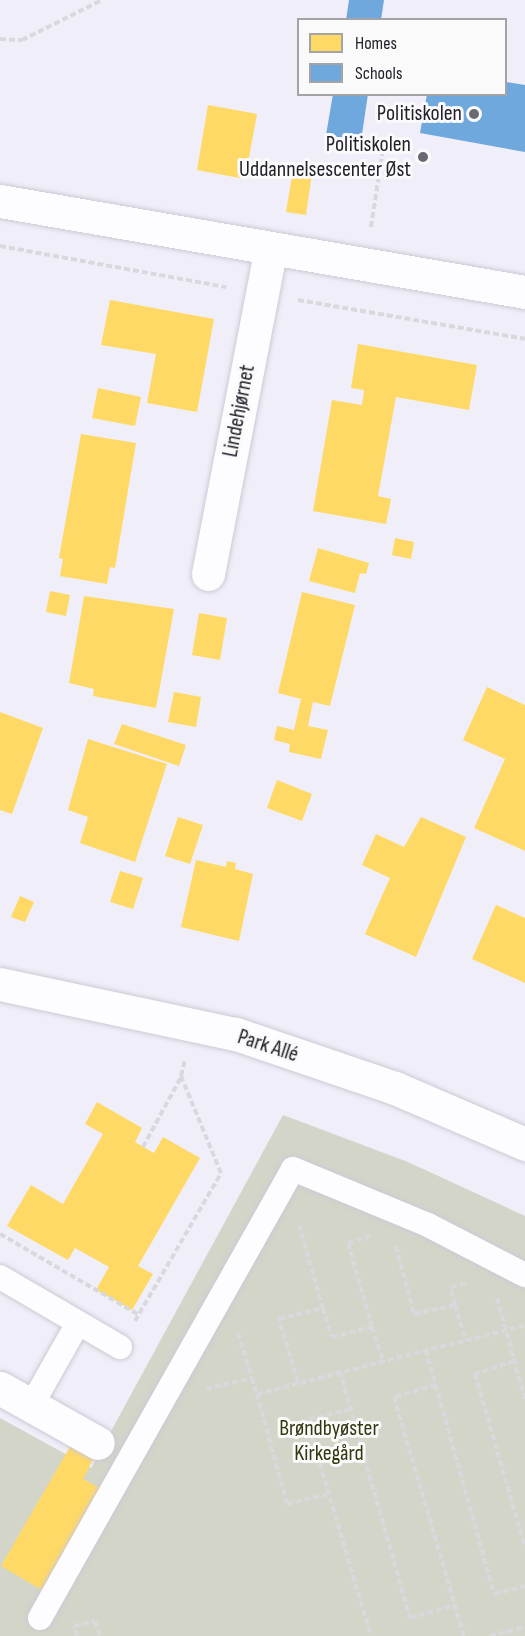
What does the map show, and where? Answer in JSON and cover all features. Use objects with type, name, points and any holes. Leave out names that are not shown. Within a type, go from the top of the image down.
[{"type":"street","points":[[0,201],[525,292]]},
{"type":"street","name":"Lindehjørnet","points":[[208,574],[271,248]]},
{"type":"street","name":"Park Allé","points":[[0,984],[236,1034],[395,1088],[525,1144]]},
{"type":"street","points":[[0,1388],[98,1443]]},
{"type":"lane","points":[[40,1618],[293,1169],[316,1177],[488,1265],[525,1275]]},
{"type":"lane","points":[[0,1277],[120,1347]]},
{"type":"lane","points":[[31,1406],[78,1323]]},
{"type":"lane","points":[[98,1443],[129,1460]]},
{"type":"path","points":[[0,39],[22,40],[102,0]]},
{"type":"path","points":[[365,264],[384,142]]},
{"type":"path","points":[[143,1147],[182,1076],[193,1025]]},
{"type":"path","points":[[120,1347],[221,1173],[182,1076]]},
{"type":"path","points":[[286,1182],[332,1337],[372,1327]]},
{"type":"path","points":[[381,1233],[348,1243],[383,1360]]},
{"type":"path","points":[[0,1234],[139,1315]]},
{"type":"path","points":[[395,1240],[414,1314],[455,1305]]},
{"type":"path","points":[[466,1340],[451,1287],[488,1265],[525,1400]]},
{"type":"path","points":[[298,1382],[279,1319],[323,1308]]},
{"type":"path","points":[[257,1394],[525,1325]]},
{"type":"path","points":[[426,1350],[494,1594],[525,1586]]},
{"type":"path","points":[[514,1361],[475,1374],[525,1547]]},
{"type":"path","points":[[340,1371],[410,1618],[455,1605]]},
{"type":"path","points":[[163,1400],[252,1378],[287,1504],[329,1494]]},
{"type":"path","points":[[436,1385],[394,1397],[464,1636]]},
{"type":"path","points":[[350,1409],[307,1420],[371,1636]]},
{"type":"path","points":[[77,1636],[74,1626],[95,1621],[100,1636]]},
{"type":"path","points":[[490,1636],[525,1627]]},
{"type":"green space","name":"Brøndbyøster Kirkegård","points":[[283,1115],[408,1162],[525,1216],[525,1636],[0,1636],[0,1418],[91,1468]]},
{"type":"building: Homes","points":[[208,105],[257,114],[245,179],[197,170]]},
{"type":"building: Homes","points":[[293,170],[312,173],[306,215],[286,212]]},
{"type":"building: Homes","points":[[110,300],[214,319],[197,412],[147,403],[156,354],[101,345]]},
{"type":"building: Homes","points":[[358,344],[477,365],[469,410],[396,397],[378,496],[391,499],[386,524],[313,511],[332,400],[362,405],[364,390],[351,388]]},
{"type":"building: Homes","points":[[98,388],[141,397],[135,426],[92,418]]},
{"type":"building: Homes","points":[[81,434],[136,443],[115,568],[110,567],[107,584],[60,576],[63,559],[59,558]]},
{"type":"building: Homes","points":[[395,538],[414,542],[411,559],[392,555]]},
{"type":"building: Homes","points":[[318,548],[369,563],[366,574],[360,573],[355,593],[309,581]]},
{"type":"building: Homes","points":[[50,591],[70,595],[66,616],[46,612]]},
{"type":"building: Homes","points":[[302,592],[355,605],[330,706],[313,702],[308,726],[328,730],[321,759],[289,752],[290,744],[274,740],[277,726],[294,730],[301,699],[278,693]]},
{"type":"building: Homes","points":[[84,596],[174,609],[156,708],[93,696],[94,689],[69,683]]},
{"type":"building: Homes","points":[[199,613],[227,618],[220,660],[192,655]]},
{"type":"building: Homes","points":[[487,687],[525,705],[525,851],[474,828],[505,759],[463,740]]},
{"type":"building: Homes","points":[[174,692],[201,697],[196,727],[168,722]]},
{"type":"building: Homes","points":[[0,712],[43,728],[12,814],[0,810]]},
{"type":"building: Homes","points":[[122,724],[186,745],[179,766],[114,744]]},
{"type":"building: Homes","points":[[88,739],[167,764],[135,862],[80,843],[88,817],[68,810]]},
{"type":"building: Homes","points":[[277,780],[312,794],[302,821],[267,808]]},
{"type":"building: Homes","points":[[178,817],[203,825],[190,864],[165,856]]},
{"type":"building: Homes","points":[[421,817],[466,837],[416,957],[365,934],[390,878],[362,865],[376,834],[404,847]]},
{"type":"building: Homes","points":[[196,860],[226,867],[227,861],[236,863],[235,869],[253,874],[239,941],[181,927]]},
{"type":"building: Homes","points":[[120,871],[143,878],[133,909],[110,902]]},
{"type":"building: Homes","points":[[20,896],[34,902],[25,922],[11,917]]},
{"type":"building: Homes","points":[[496,905],[525,918],[525,983],[472,959]]},
{"type":"building: Homes","points":[[97,1102],[142,1128],[135,1142],[154,1153],[163,1137],[200,1158],[138,1266],[153,1274],[132,1310],[96,1290],[109,1267],[75,1248],[68,1260],[7,1226],[31,1185],[63,1204],[103,1134],[85,1124]]},
{"type":"building: Homes","points":[[71,1445],[94,1458],[83,1479],[100,1488],[42,1590],[1,1566]]},
{"type":"building: Schools","points":[[349,0],[384,0],[381,18],[346,18]]},
{"type":"building: Schools","name":"Politiskolen","points":[[507,82],[525,85],[525,152],[420,133],[427,96],[507,96]]},
{"type":"building: Schools","points":[[333,96],[368,96],[361,141],[326,135]]},
{"type":"place","name":"Politiskolen","points":[[474,114]]},
{"type":"place","name":"Politiskolen Uddannelsescenter Øst","points":[[423,157]]}]
